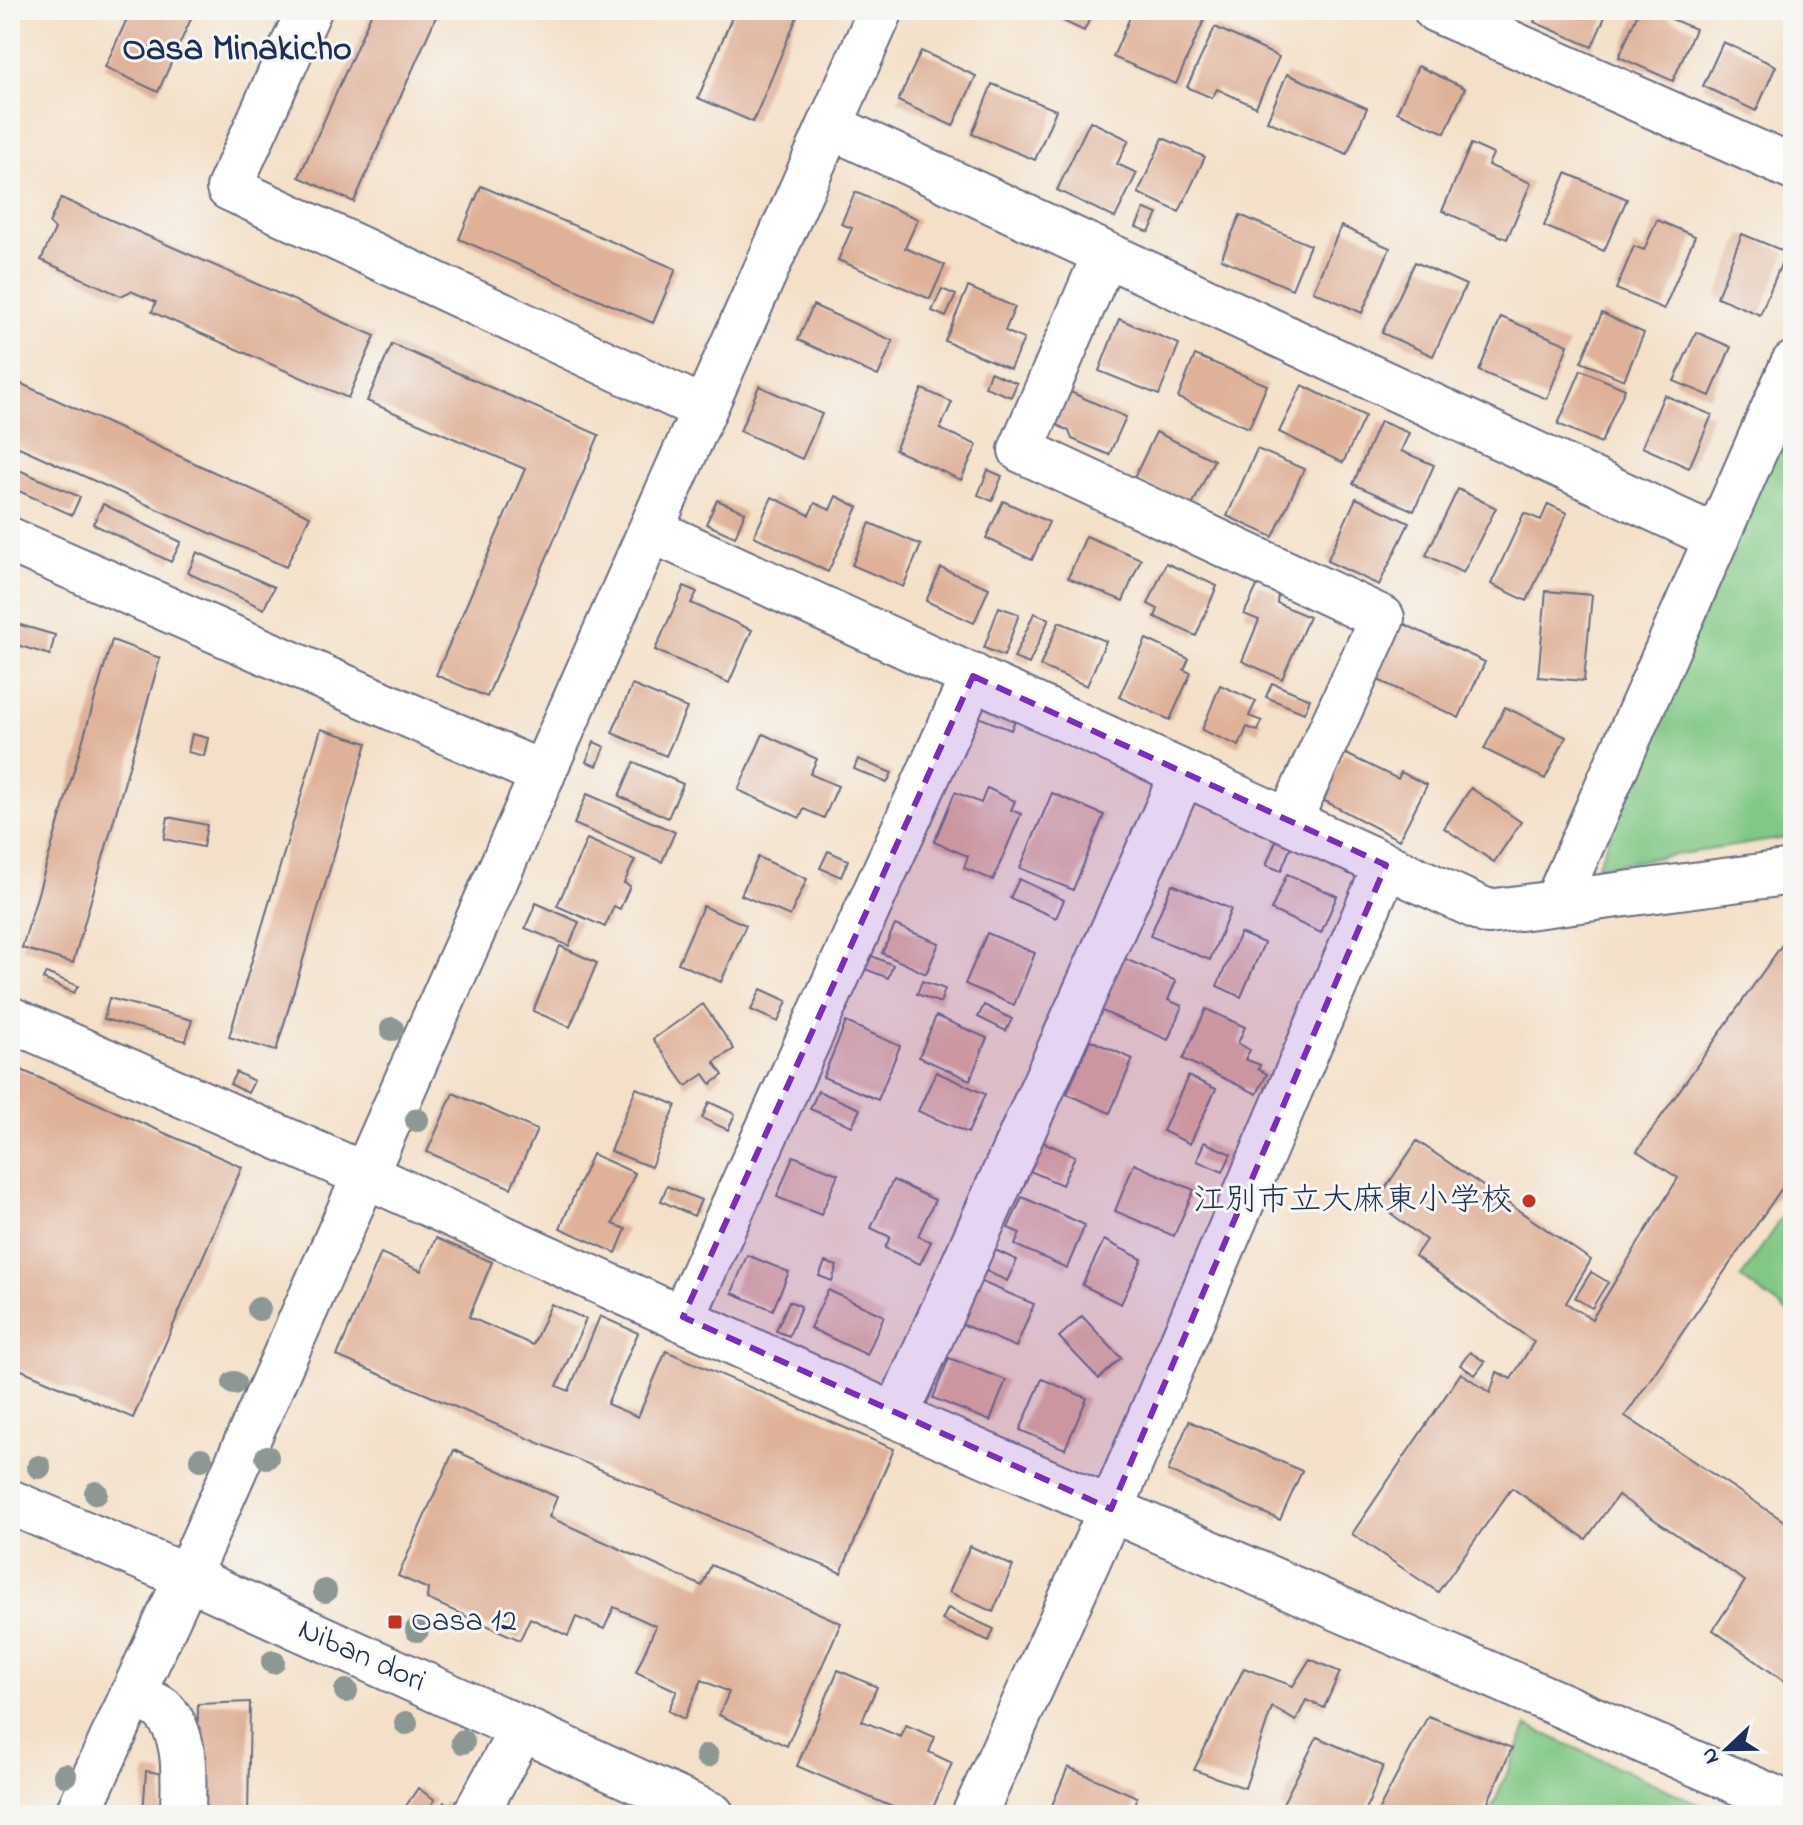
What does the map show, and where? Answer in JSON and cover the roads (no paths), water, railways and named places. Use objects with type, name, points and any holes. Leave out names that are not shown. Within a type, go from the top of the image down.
[{"type":"street","points":[[309,10],[229,188],[704,409]]},
{"type":"street","points":[[77,1815],[187,1577],[881,10]]},
{"type":"street","points":[[1436,10],[1793,168]]},
{"type":"street","points":[[830,126],[1717,538]]},
{"type":"street","points":[[1105,254],[1021,450],[1382,618],[1289,821]]},
{"type":"street","points":[[1556,903],[1793,364]]},
{"type":"street","points":[[651,530],[1488,912],[1793,872]]},
{"type":"street","points":[[10,540],[543,774]]},
{"type":"street","points":[[683,1317],[973,676]]},
{"type":"street","points":[[896,1416],[1183,773]]},
{"type":"street","points":[[974,1815],[1111,1509],[1386,865]]},
{"type":"street","points":[[10,1019],[683,1317],[896,1416],[1793,1806]]},
{"type":"street","name":"Niban dori","points":[[10,1502],[187,1577],[712,1815]]},
{"type":"street","points":[[132,1695],[161,1709],[178,1733],[183,1772],[183,1815]]},
{"type":"street","points":[[475,1815],[522,1729]]},
{"type":"place","name":"江別市立大麻東小学校","points":[[1529,1201]]},
{"type":"place","name":"Oasa 12","points":[[395,1622]]},
{"type":"district","name":"Oasa Minakicho","points":[[237,50]]}]
